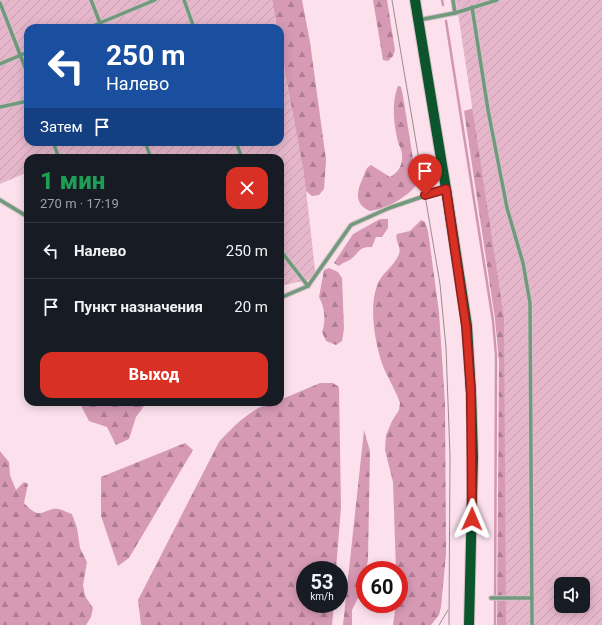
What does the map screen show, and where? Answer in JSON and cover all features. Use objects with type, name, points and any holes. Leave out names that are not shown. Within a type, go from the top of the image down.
[{"type":"main road","points":[[415,0],[446,189],[466,326],[471,393],[473,457],[469,625]]},
{"type":"lane","points":[[90,0],[100,23],[155,0]]},
{"type":"lane","points":[[184,0],[193,24]]},
{"type":"lane","points":[[453,0],[455,13]]},
{"type":"lane","points":[[418,20],[455,13],[496,0]]},
{"type":"lane","points":[[0,3],[24,65]]},
{"type":"lane","points":[[472,7],[488,110],[507,208],[523,263],[530,303],[532,625]]},
{"type":"lane","points":[[0,64],[24,54]]},
{"type":"lane","points":[[0,107],[24,102]]},
{"type":"lane","points":[[284,296],[308,286],[351,225],[389,208],[446,189]]},
{"type":"lane","points":[[0,200],[24,215]]},
{"type":"lane","points":[[284,255],[308,286]]},
{"type":"lane","points":[[491,598],[532,598]]},
{"type":"green space","points":[[272,0],[302,0],[310,42],[326,160],[324,189],[319,195],[312,196],[306,191],[284,67],[284,24],[276,24]]},
{"type":"green space","points":[[373,0],[387,0],[395,50],[393,56],[388,61],[383,60]]},
{"type":"green space","points":[[398,86],[401,87],[403,96],[417,184],[396,202],[383,208],[370,211],[364,208],[361,204],[358,195],[366,169],[371,165],[390,177],[398,170],[402,161],[402,152],[398,144],[394,121],[394,100]]},
{"type":"green space","points":[[480,106],[503,201],[529,625],[497,625],[499,361],[495,319],[464,111]]},
{"type":"green space","points":[[380,219],[388,219],[388,228],[382,237],[376,237],[372,247],[364,247],[351,259],[339,266],[334,263],[353,234]]},
{"type":"green space","points":[[421,220],[425,222],[428,231],[439,312],[445,404],[446,554],[441,607],[439,615],[431,625],[393,625],[395,613],[408,613],[408,561],[396,561],[393,482],[385,450],[386,435],[399,410],[400,403],[382,364],[376,342],[373,318],[374,295],[379,281],[397,259],[400,251],[396,236],[397,234],[410,231]]},
{"type":"green space","points":[[329,268],[338,272],[342,278],[344,329],[342,341],[336,345],[326,341],[322,332],[324,314],[323,306],[319,297],[324,270]]},
{"type":"green space","points":[[320,383],[333,383],[339,387],[341,507],[337,561],[296,561],[296,613],[333,613],[332,625],[141,625],[138,600],[219,442],[238,422],[254,410],[263,406],[284,406],[284,398]]},
{"type":"green space","points":[[81,406],[144,406],[136,417],[129,439],[116,445],[107,427],[89,421]]},
{"type":"green space","points":[[364,430],[370,451],[368,559],[368,561],[356,561],[356,602],[352,610],[352,625],[343,625],[344,613],[348,613],[348,579]]},
{"type":"green space","points":[[185,443],[193,450],[129,558],[118,566],[101,516],[101,477]]},
{"type":"green space","points":[[0,451],[9,462],[10,475],[16,490],[24,482],[28,484],[24,503],[30,509],[35,512],[42,513],[49,510],[59,509],[72,514],[77,528],[80,548],[87,562],[83,585],[85,596],[93,608],[91,617],[86,625],[0,625]]},
{"type":"shaded area","points":[[0,0],[272,0],[276,24],[24,24],[24,146],[284,146],[284,66],[304,173],[316,278],[284,285],[284,154],[24,154],[24,174],[0,184]]},
{"type":"shaded area","points":[[456,0],[602,0],[602,625],[506,625],[504,318]]},
{"type":"waterway","points":[[442,0],[443,5]]},
{"type":"waterway","points":[[446,21],[493,321],[496,355],[495,625]]},
{"type":"tram line","points":[[392,0],[440,284],[446,348],[450,456],[449,625]]},
{"type":"tram line","points":[[439,625],[448,610]]},
{"type":"route","points":[[425,195],[446,189],[466,326],[471,393],[473,457],[472,519]]}]
